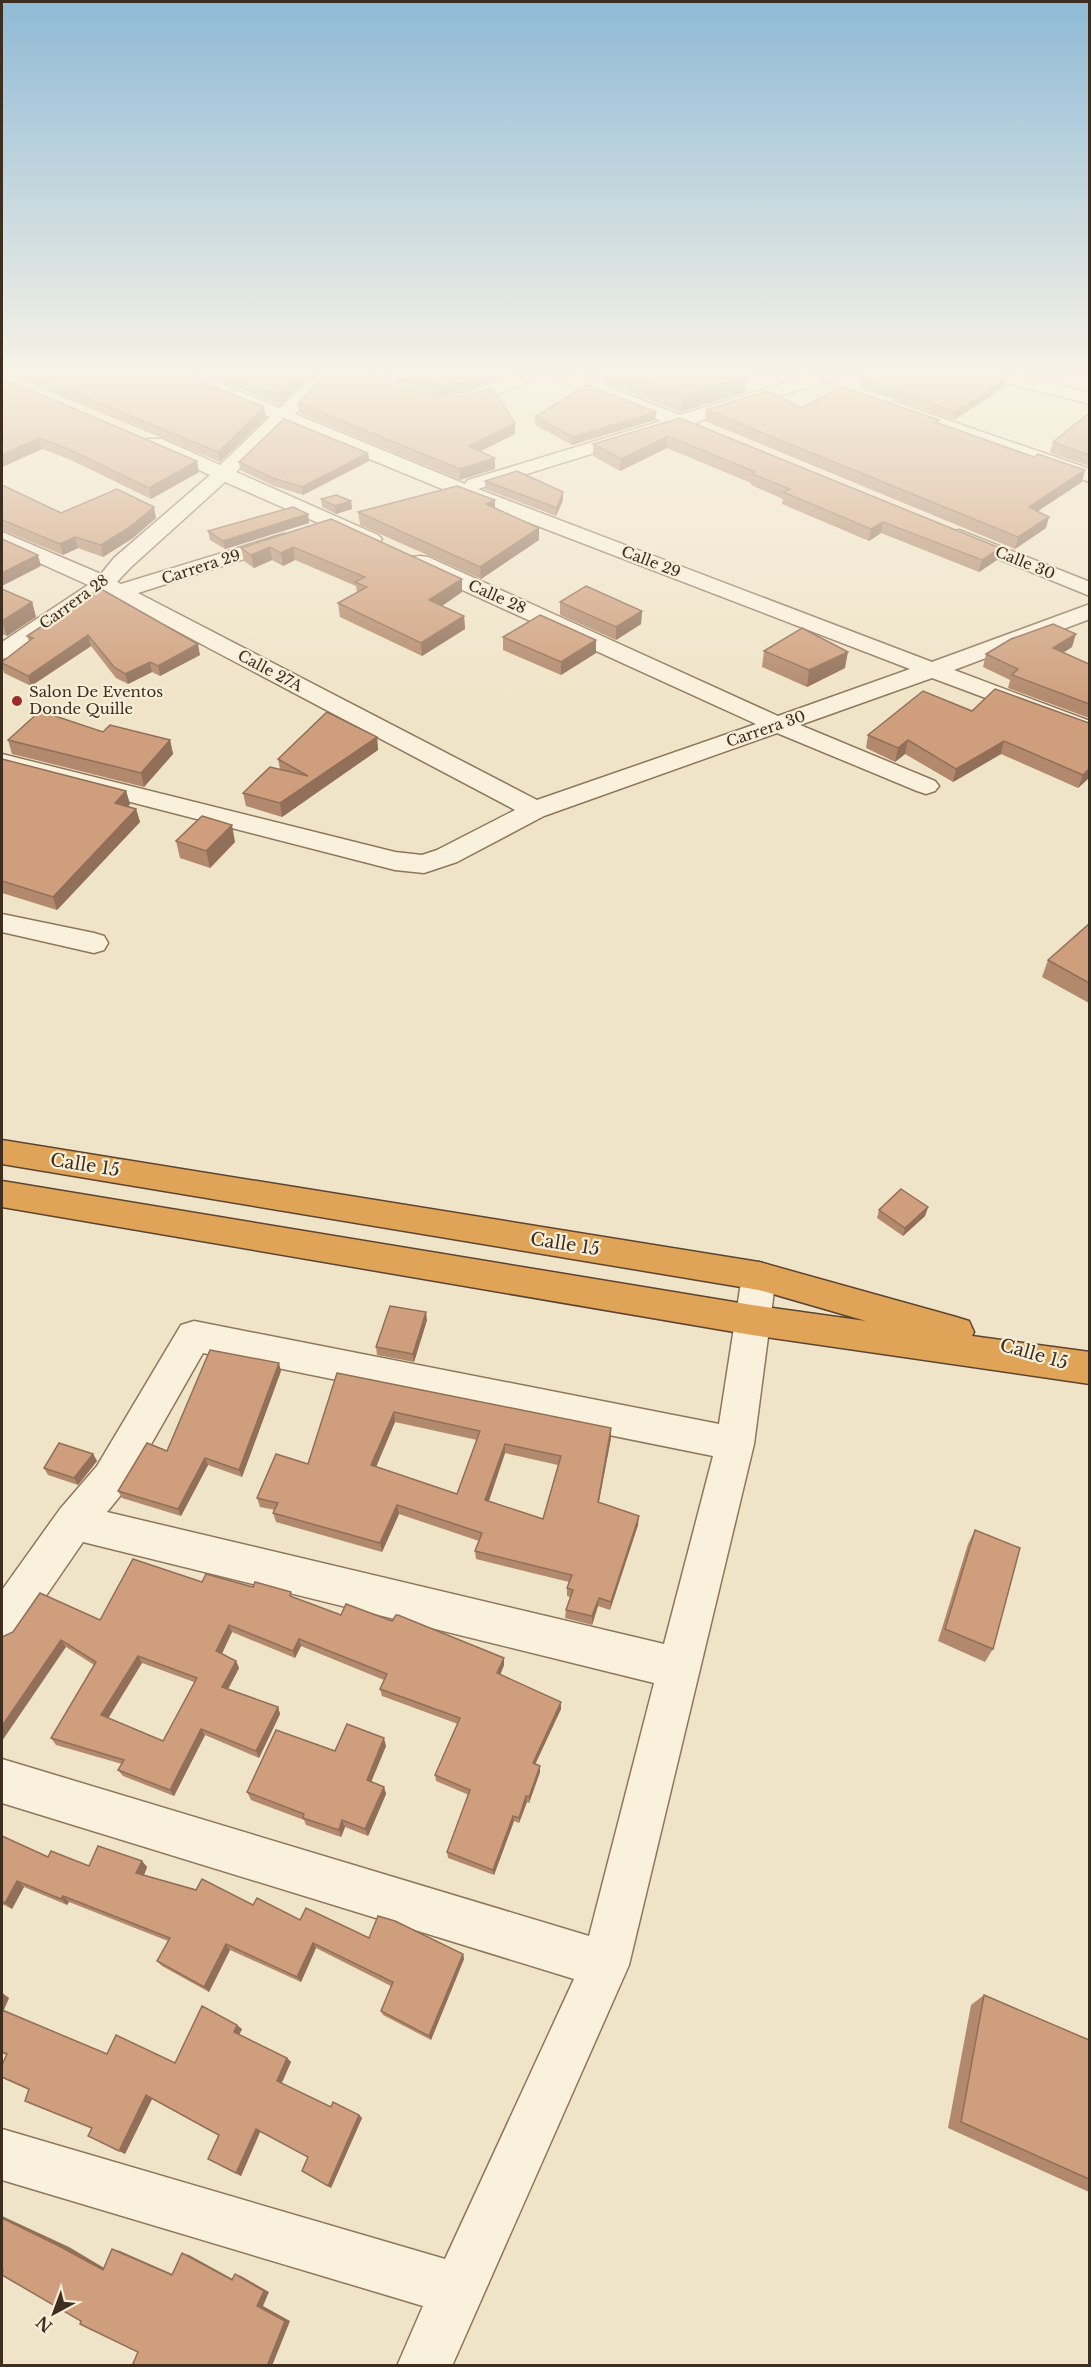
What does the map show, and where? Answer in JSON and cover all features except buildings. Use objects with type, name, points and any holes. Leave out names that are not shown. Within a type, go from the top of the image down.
[{"type":"highway","name":"Calle 15","points":[[2,1152],[759,1276],[1083,1367]]},
{"type":"highway","name":"Calle 15","points":[[2,1194],[752,1320],[1083,1367]]},
{"type":"street","name":"Carrera 28","points":[[2,652],[112,588],[122,563],[210,484]]},
{"type":"street","name":"Calle 28","points":[[249,484],[779,724],[926,786]]},
{"type":"street","name":"Calle 29","points":[[448,484],[1089,730]]},
{"type":"street","points":[[425,499],[474,484]]},
{"type":"street","name":"Carrera 29","points":[[112,588],[369,514]]},
{"type":"street","name":"Calle 30","points":[[946,531],[1089,590]]},
{"type":"street","name":"Calle 27A","points":[[2,538],[112,588],[535,810]]},
{"type":"street","name":"Carrera 30","points":[[2,762],[395,861],[424,864],[447,856],[535,810],[934,669],[1089,611]]},
{"type":"street","points":[[2,923],[94,943]]},
{"type":"street","points":[[424,2366],[605,1965],[735,1444],[759,1276]]},
{"type":"street","points":[[2,1624],[74,1522],[111,1478],[194,1336],[735,1444]]},
{"type":"street","points":[[74,1522],[680,1669]]},
{"type":"street","points":[[2,1781],[605,1965]]},
{"type":"street","points":[[2,2155],[460,2290]]},
{"type":"place","name":"Salon De Eventos Donde Quille","points":[[17,701]]}]
